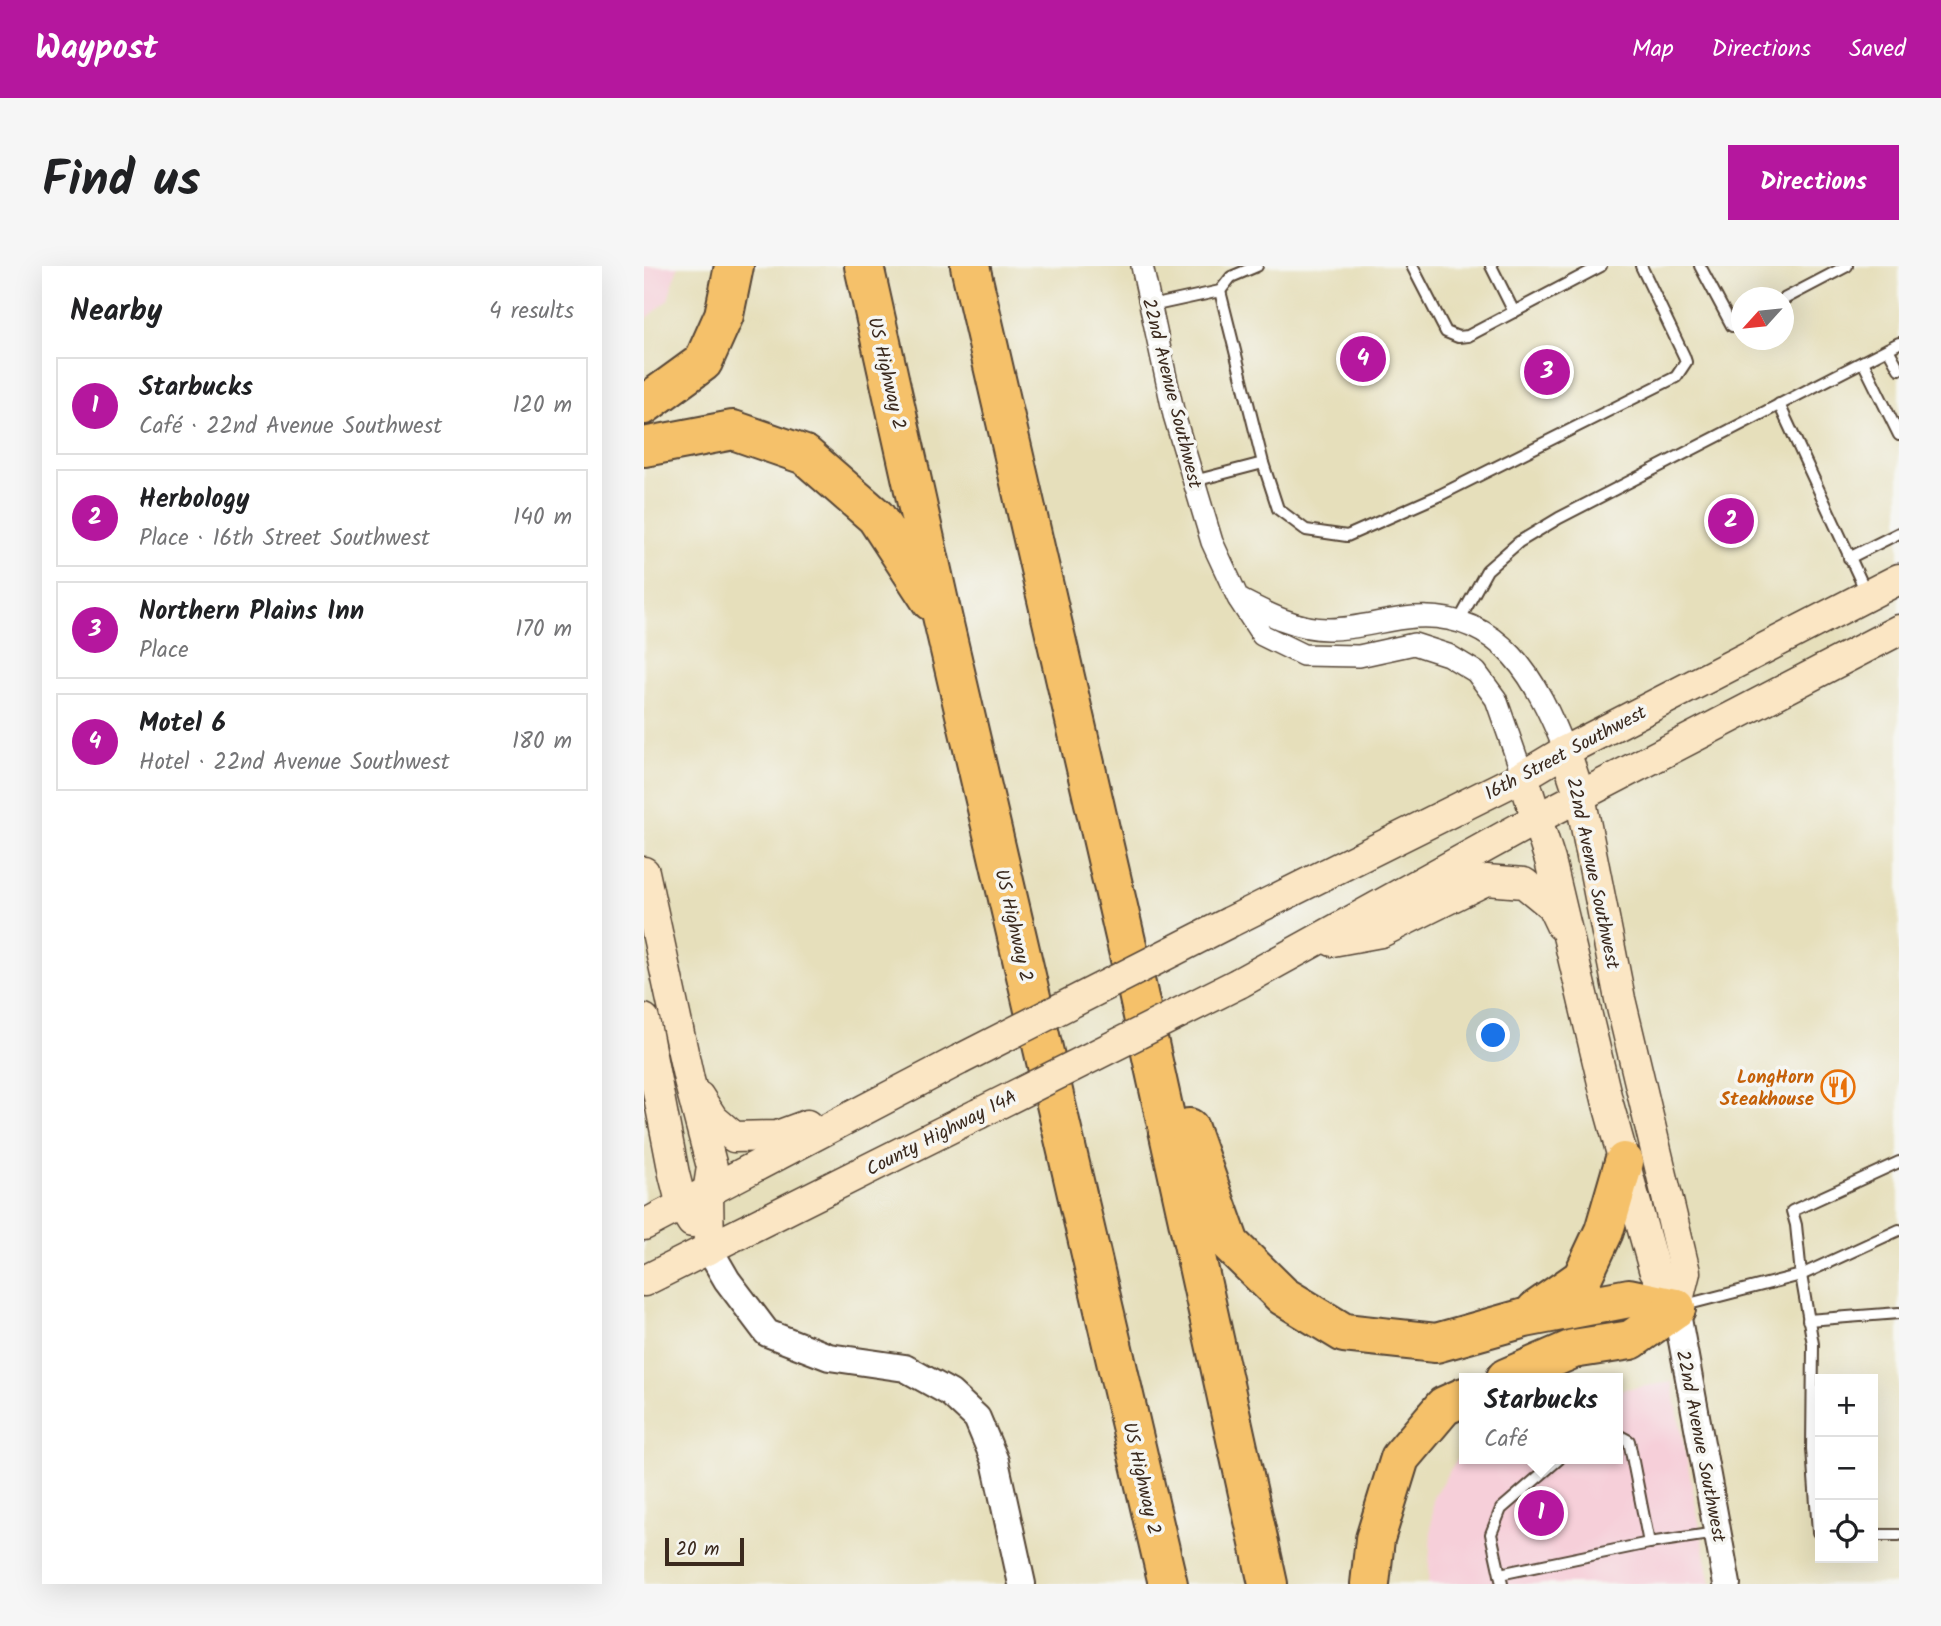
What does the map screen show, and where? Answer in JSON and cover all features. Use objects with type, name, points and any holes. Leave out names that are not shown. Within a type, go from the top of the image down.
[{"type":"highway","points":[[644,405],[703,362],[724,315],[734,266]]},
{"type":"highway","name":"US Highway 2","points":[[864,266],[943,620],[1168,1584]]},
{"type":"highway","points":[[970,266],[1137,989],[1268,1584]]},
{"type":"highway","points":[[647,449],[733,430],[805,455],[876,517],[943,620]]},
{"type":"highway","points":[[1137,989],[1230,1244],[1283,1297],[1344,1333],[1436,1343],[1525,1318],[1629,1298],[1676,1308]]},
{"type":"highway","points":[[1525,1318],[1582,1278],[1604,1231],[1623,1162]]},
{"type":"highway","points":[[1518,1373],[1573,1349],[1631,1340],[1676,1308]]},
{"type":"highway","points":[[1370,1584],[1375,1539],[1399,1458],[1444,1406],[1459,1399]]},
{"type":"main road","name":"16th Street Southwest","points":[[887,1098],[1523,776],[1565,751],[1899,579]]},
{"type":"main road","points":[[1308,945],[1536,819],[1899,630]]},
{"type":"main road","name":"22nd Avenue Southwest","points":[[1565,751],[1580,796],[1620,999],[1685,1272],[1676,1308]]},
{"type":"main road","name":"22nd Avenue Southwest","points":[[1523,776],[1550,860],[1623,1162],[1654,1269],[1676,1308]]},
{"type":"main road","points":[[644,872],[689,1080],[712,1167],[695,1199]]},
{"type":"main road","points":[[1308,945],[1381,932],[1486,880],[1524,883],[1552,906],[1568,938]]},
{"type":"main road","name":"County Highway 14A","points":[[644,1281],[1239,983],[1308,945]]},
{"type":"main road","points":[[644,1019],[709,1249]]},
{"type":"main road","points":[[689,1080],[713,1119],[734,1137],[777,1136],[887,1098]]},
{"type":"main road","points":[[644,1225],[887,1098]]},
{"type":"street","name":"22nd Avenue Southwest","points":[[1142,266],[1174,415],[1212,542],[1237,598],[1262,635],[1303,655],[1359,656],[1413,644],[1448,654],[1476,672],[1496,699],[1523,776]]},
{"type":"street","name":"22nd Avenue Southwest","points":[[1237,598],[1281,620],[1328,630],[1416,617],[1460,619],[1484,631],[1513,655],[1547,707],[1565,751]]},
{"type":"street","points":[[709,1249],[727,1280],[767,1333],[829,1357],[905,1368],[950,1393],[977,1418],[995,1461],[1022,1584]]},
{"type":"street","name":"22nd Avenue Southwest","points":[[1676,1308],[1727,1584]]},
{"type":"lane","points":[[1150,306],[1220,291],[1231,277],[1258,266]]},
{"type":"lane","points":[[1412,266],[1446,332],[1458,337],[1468,336],[1601,266]]},
{"type":"lane","points":[[1491,266],[1514,312]]},
{"type":"lane","points":[[1220,291],[1263,463],[1278,509],[1306,530],[1346,536],[1440,495],[1675,377],[1686,362],[1685,356],[1641,266]]},
{"type":"lane","points":[[1700,266],[1731,324]]},
{"type":"lane","points":[[1794,293],[1847,266]]},
{"type":"lane","points":[[1460,619],[1487,570],[1519,542],[1559,518],[1894,346],[1899,369]]},
{"type":"lane","points":[[1863,362],[1899,435]]},
{"type":"lane","points":[[1779,404],[1867,595]]},
{"type":"lane","points":[[1194,481],[1263,463]]},
{"type":"lane","points":[[1849,558],[1899,533]]},
{"type":"lane","points":[[1816,1500],[1812,1449],[1813,1344],[1801,1275],[1796,1225],[1791,1211],[1899,1162]]},
{"type":"lane","points":[[1676,1308],[1801,1275],[1899,1230]]},
{"type":"lane","points":[[1808,1320],[1899,1313]]},
{"type":"lane","points":[[1623,1438],[1629,1441],[1649,1543]]},
{"type":"lane","points":[[1553,1464],[1501,1509],[1491,1534],[1501,1579],[1649,1543],[1719,1533]]},
{"type":"lane","points":[[1878,1535],[1899,1535]]},
{"type":"shaded area","points":[[644,266],[678,266],[668,300],[644,321]]},
{"type":"shaded area","points":[[1672,1382],[1711,1584],[1428,1584],[1433,1497],[1459,1456],[1459,1464],[1623,1464],[1623,1389]]},
{"type":"place","name":"Motel 6","points":[[1363,359]]},
{"type":"place","name":"Northern Plains Inn","points":[[1547,372]]},
{"type":"place","name":"Herbology","points":[[1731,521]]},
{"type":"place","name":"LongHorn Steakhouse","points":[[1838,1087]]},
{"type":"place","name":"Starbucks","points":[[1541,1513]]}]
